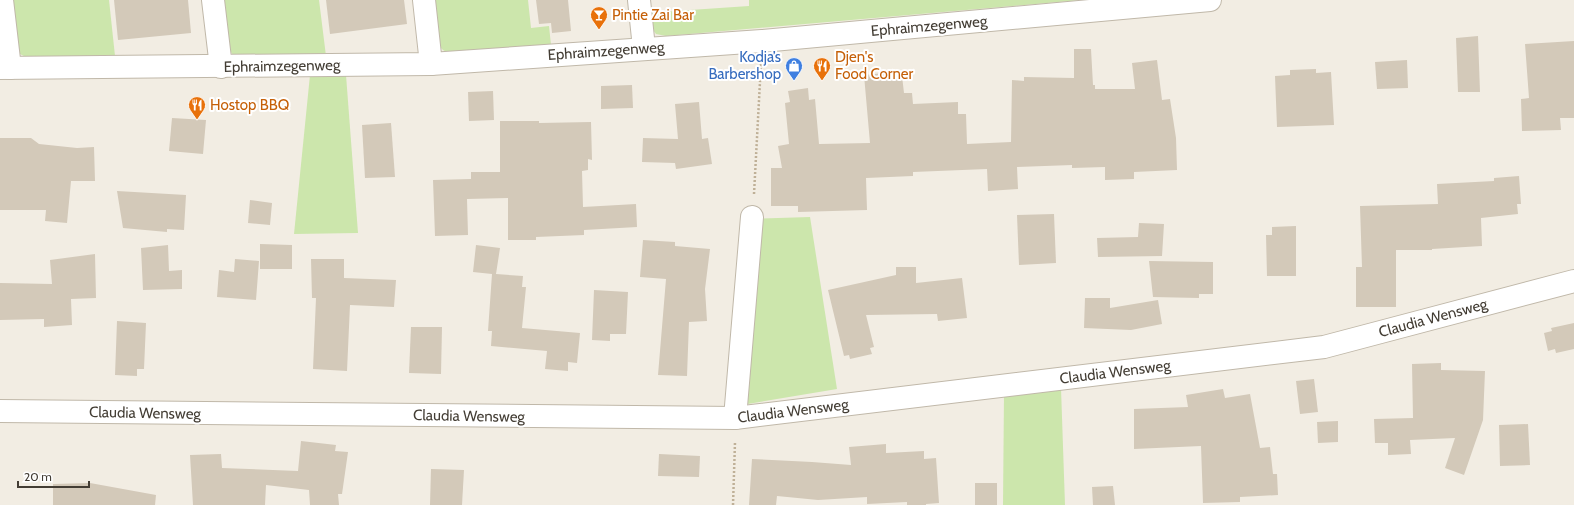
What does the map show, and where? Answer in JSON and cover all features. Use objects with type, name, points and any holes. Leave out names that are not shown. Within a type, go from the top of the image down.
[{"type":"street","points":[[2,0],[5,68]]},
{"type":"street","points":[[213,0],[221,67]]},
{"type":"street","points":[[424,0],[431,64]]},
{"type":"street","points":[[639,0],[644,48]]},
{"type":"street","name":"Ephraimzegenweg","points":[[5,68],[431,64],[762,41],[1210,0]]},
{"type":"street","points":[[735,418],[752,217]]},
{"type":"street","name":"Claudia Wensweg","points":[[0,412],[735,418],[1324,347],[1574,281]]},
{"type":"path","points":[[752,217],[762,41]]},
{"type":"path","points":[[733,505],[735,418]]},
{"type":"green space","points":[[12,0],[109,0],[115,56],[111,59],[26,57],[20,54],[17,49]]},
{"type":"green space","points":[[223,0],[319,0],[326,56],[234,56],[230,51]]},
{"type":"green space","points":[[435,0],[528,0],[531,28],[549,26],[551,45],[448,53],[440,47]]},
{"type":"green space","points":[[749,0],[1081,0],[666,36],[656,34],[650,26],[646,13],[749,6]]},
{"type":"green space","points":[[310,75],[346,75],[358,233],[294,234]]},
{"type":"green space","points":[[810,217],[837,389],[730,407],[750,219]]},
{"type":"green space","points":[[1061,388],[1065,505],[1003,505],[1004,393]]},
{"type":"building","points":[[114,0],[188,0],[191,33],[118,40]]},
{"type":"building","points":[[326,0],[404,0],[407,24],[330,34]]},
{"type":"building","points":[[536,0],[568,0],[571,31],[552,33],[551,23],[539,24]]},
{"type":"building","points":[[1478,36],[1480,92],[1458,92],[1456,38]]},
{"type":"building","points":[[1574,41],[1574,118],[1560,118],[1561,130],[1522,131],[1521,99],[1529,98],[1525,44]]},
{"type":"building","points":[[1074,49],[1091,49],[1093,85],[1095,85],[1095,89],[1135,89],[1132,63],[1157,60],[1162,100],[1170,99],[1176,138],[1177,170],[1134,172],[1134,179],[1105,180],[1105,167],[1072,168],[1072,165],[1017,167],[1018,189],[988,191],[987,169],[913,172],[913,176],[866,178],[867,210],[798,212],[798,206],[771,206],[771,168],[782,168],[778,146],[789,144],[785,103],[790,102],[788,91],[808,88],[809,100],[815,99],[819,144],[870,143],[864,75],[884,73],[885,77],[902,76],[904,93],[912,93],[913,104],[958,102],[958,114],[966,114],[967,144],[1011,142],[1012,80],[1024,81],[1024,77],[1074,78]]},
{"type":"building","points":[[1407,60],[1408,88],[1377,89],[1375,62]]},
{"type":"building","points":[[1316,69],[1316,73],[1331,72],[1334,125],[1277,127],[1275,76],[1290,75],[1290,70]]},
{"type":"building","points":[[632,85],[633,108],[601,109],[601,86]]},
{"type":"building","points":[[493,91],[494,120],[469,121],[468,92]]},
{"type":"building","points":[[699,102],[702,139],[708,138],[712,164],[676,169],[675,163],[642,162],[643,138],[678,139],[675,104]]},
{"type":"building","points":[[172,118],[206,120],[203,154],[169,151]]},
{"type":"building","points":[[500,121],[539,121],[539,123],[591,122],[592,160],[588,159],[588,170],[582,171],[583,207],[636,204],[637,227],[584,230],[584,235],[536,237],[536,240],[508,240],[508,198],[467,199],[468,235],[435,236],[433,180],[471,179],[471,172],[500,172]]},
{"type":"building","points":[[391,123],[395,177],[365,178],[362,125]]},
{"type":"building","points":[[0,138],[31,138],[39,144],[77,148],[94,147],[95,181],[71,181],[67,223],[45,221],[46,210],[0,210]]},
{"type":"building","points":[[1519,176],[1521,204],[1517,204],[1518,214],[1481,218],[1482,246],[1432,250],[1396,250],[1396,307],[1356,307],[1356,267],[1362,267],[1360,206],[1438,204],[1437,184],[1494,181],[1494,178]]},
{"type":"building","points":[[117,191],[186,195],[184,230],[167,229],[167,232],[123,228]]},
{"type":"building","points":[[250,200],[272,203],[270,225],[248,223]]},
{"type":"building","points":[[1054,214],[1056,263],[1019,265],[1017,215]]},
{"type":"building","points":[[1139,223],[1164,224],[1162,256],[1098,257],[1097,238],[1138,237]]},
{"type":"building","points":[[1296,226],[1296,276],[1267,276],[1266,235],[1272,235],[1272,227]]},
{"type":"building","points":[[643,240],[675,242],[675,246],[710,249],[705,289],[707,321],[689,322],[687,376],[658,375],[666,279],[640,277]]},
{"type":"building","points":[[260,244],[292,245],[292,269],[260,269]]},
{"type":"building","points":[[168,245],[169,271],[182,270],[182,289],[143,290],[141,248]]},
{"type":"building","points":[[476,245],[500,248],[496,274],[523,276],[522,287],[526,287],[522,328],[580,333],[577,363],[568,362],[568,371],[545,369],[547,351],[491,346],[492,331],[488,331],[492,274],[473,272]]},
{"type":"building","points":[[95,254],[96,298],[71,299],[72,325],[44,327],[44,319],[0,320],[0,283],[52,284],[50,260]]},
{"type":"building","points":[[235,259],[259,261],[256,300],[217,297],[219,270],[234,272]]},
{"type":"building","points":[[311,259],[344,259],[344,278],[396,280],[394,307],[350,305],[347,371],[313,369],[316,298],[312,298]]},
{"type":"building","points":[[1149,261],[1213,262],[1213,294],[1199,294],[1199,298],[1153,297]]},
{"type":"building","points":[[896,267],[916,267],[916,283],[962,278],[967,318],[938,321],[937,314],[866,315],[874,347],[870,348],[872,354],[850,359],[849,355],[844,356],[828,290],[896,275]]},
{"type":"building","points":[[594,290],[628,292],[626,334],[610,334],[610,341],[592,340]]},
{"type":"building","points":[[1085,298],[1110,298],[1110,308],[1158,300],[1162,324],[1131,330],[1084,328]]},
{"type":"building","points":[[117,321],[146,323],[144,369],[137,369],[137,376],[115,375]]},
{"type":"building","points":[[1574,323],[1574,349],[1556,353],[1555,349],[1548,351],[1544,333],[1552,331],[1551,328]]},
{"type":"building","points":[[411,327],[442,327],[441,374],[409,373]]},
{"type":"building","points":[[1441,363],[1441,370],[1485,371],[1483,420],[1464,475],[1445,468],[1455,438],[1410,440],[1411,454],[1388,455],[1388,443],[1375,443],[1374,419],[1413,418],[1412,364]]},
{"type":"building","points":[[1314,379],[1318,412],[1300,414],[1296,381]]},
{"type":"building","points":[[1223,389],[1225,398],[1250,394],[1260,448],[1270,447],[1273,474],[1277,474],[1278,495],[1240,497],[1240,502],[1203,503],[1201,446],[1134,449],[1134,409],[1188,407],[1186,395]]},
{"type":"building","points":[[1338,421],[1338,442],[1318,443],[1317,422]]},
{"type":"building","points":[[1528,424],[1530,465],[1500,466],[1499,425]]},
{"type":"building","points":[[301,441],[336,445],[335,451],[348,452],[342,494],[338,494],[339,505],[310,505],[309,490],[266,485],[265,505],[193,505],[190,455],[221,454],[222,468],[298,471]]},
{"type":"building","points":[[886,444],[886,453],[924,451],[924,459],[936,458],[939,503],[926,505],[907,505],[907,502],[867,504],[867,497],[818,500],[777,496],[776,505],[749,505],[752,459],[851,465],[849,447]]},
{"type":"building","points":[[659,454],[700,456],[699,477],[658,476]]},
{"type":"building","points":[[431,469],[464,470],[462,505],[430,505]]},
{"type":"building","points":[[90,483],[156,495],[155,505],[53,505],[53,484]]},
{"type":"building","points":[[975,483],[997,483],[997,505],[975,505]]},
{"type":"building","points":[[1113,486],[1115,505],[1093,505],[1092,487]]},
{"type":"place","name":"Pintie Zai Bar","points":[[599,30]]},
{"type":"place","name":"Kodja’s Barbershop","points":[[794,81]]},
{"type":"place","name":"Djen's Food Corner","points":[[822,81]]},
{"type":"place","name":"Hostop BBQ","points":[[197,120]]}]
